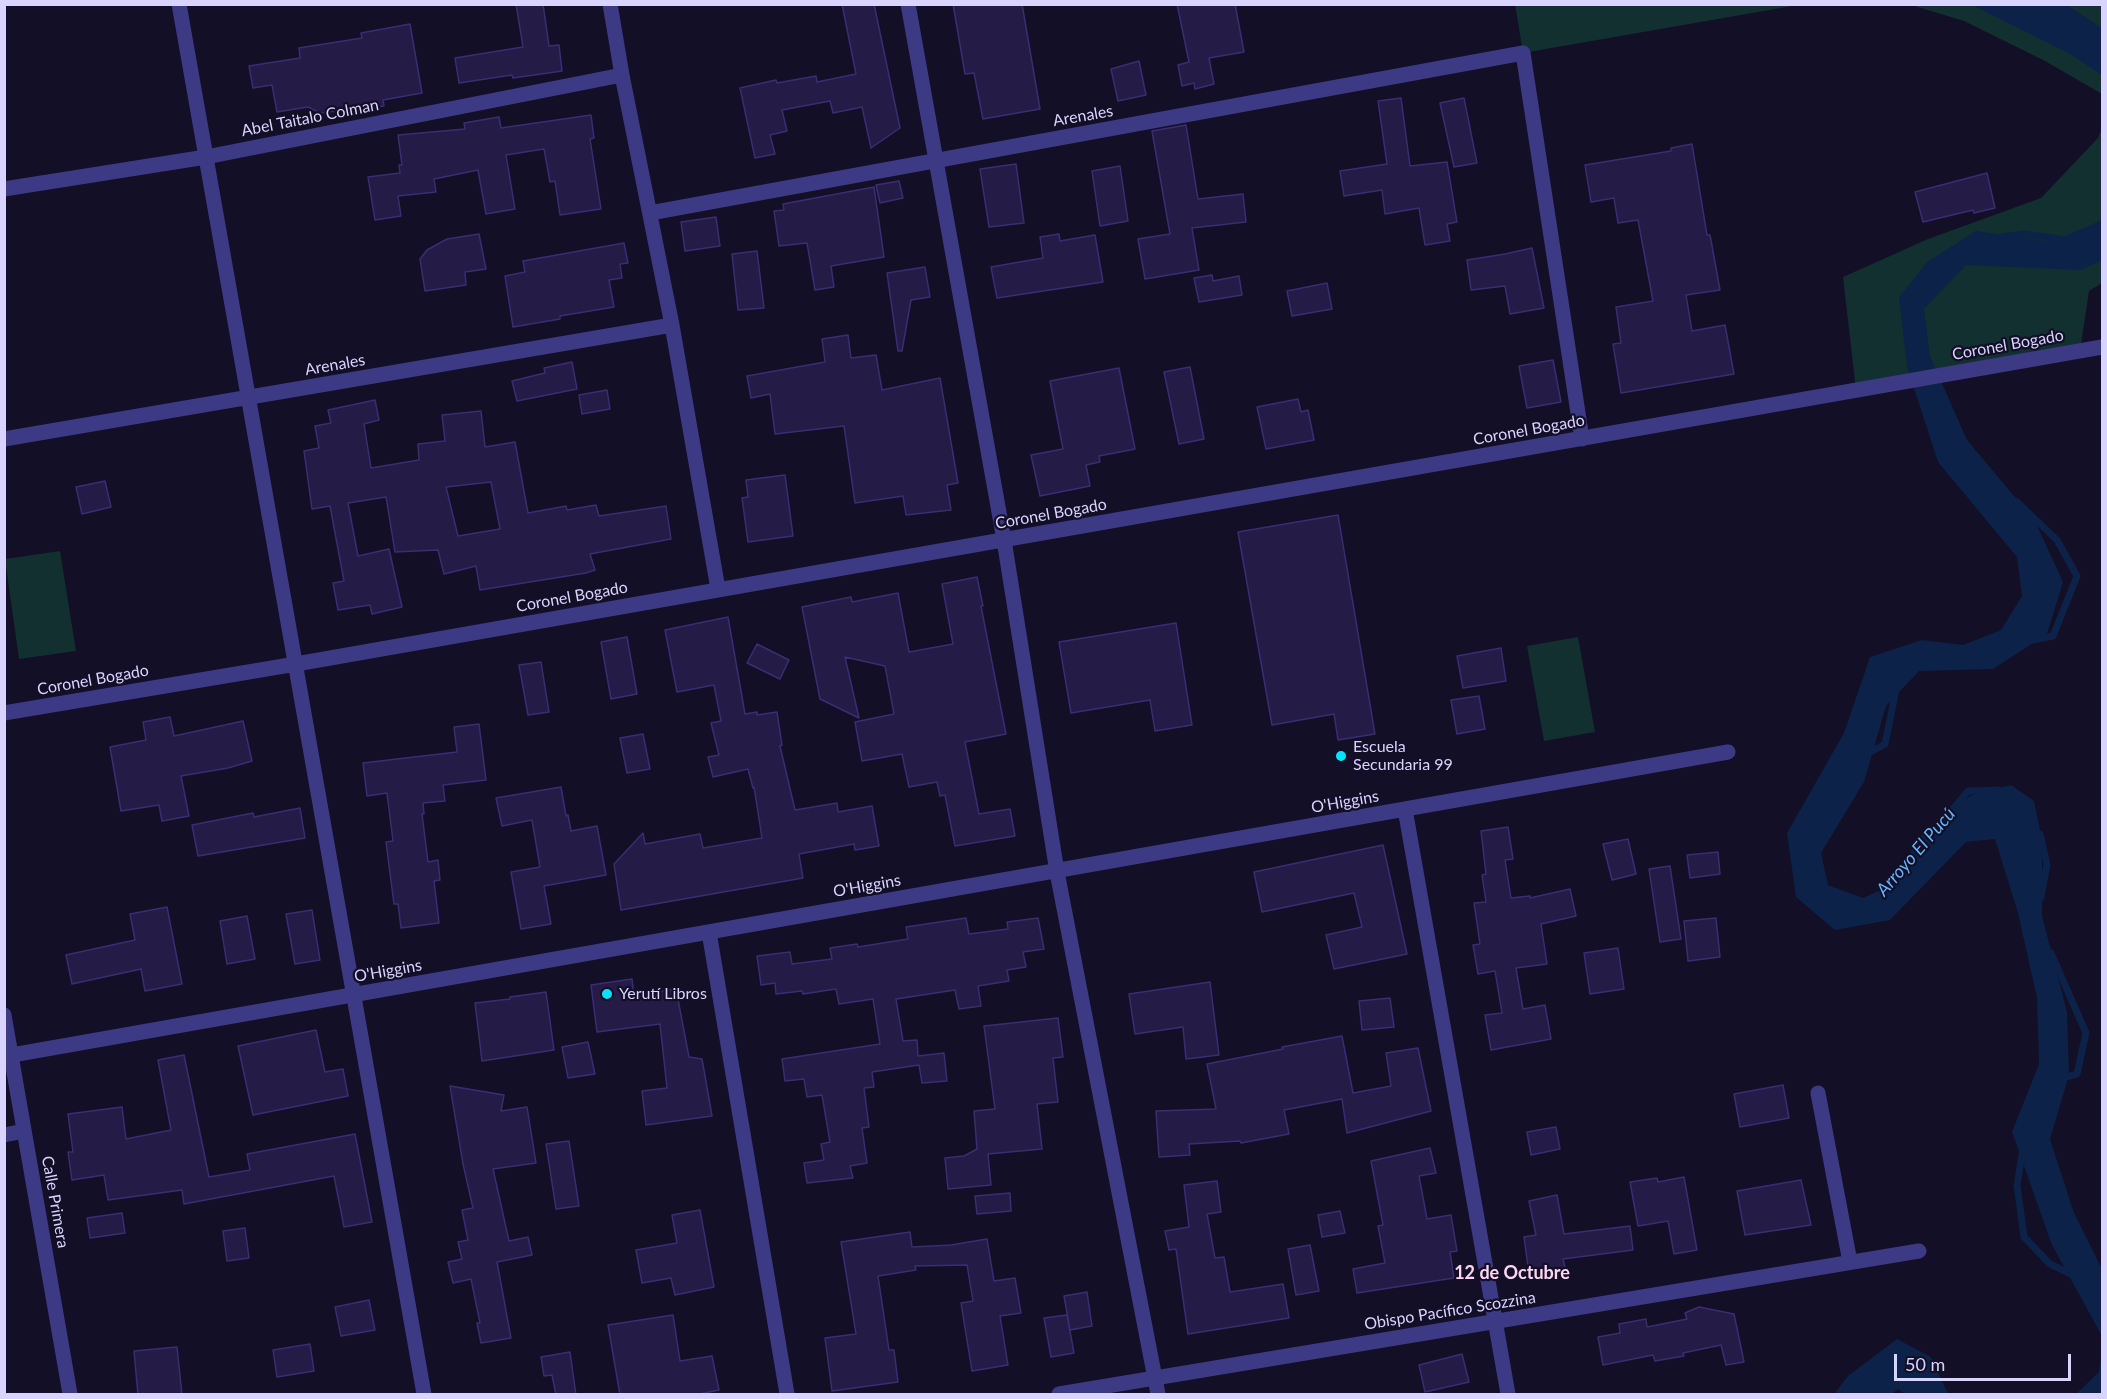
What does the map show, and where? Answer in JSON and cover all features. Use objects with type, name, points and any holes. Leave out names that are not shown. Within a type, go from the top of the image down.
[{"type":"street","points":[[179,4],[424,1395]]},
{"type":"street","points":[[610,4],[672,326],[718,589]]},
{"type":"street","points":[[908,4],[1004,540],[1057,872],[1158,1395]]},
{"type":"street","name":"Arenales","points":[[650,213],[1523,53],[1582,439]]},
{"type":"street","name":"Abel Taitalo Colman","points":[[4,189],[206,157],[622,75]]},
{"type":"street","name":"Arenales","points":[[4,439],[672,326]]},
{"type":"street","name":"Coronel Bogado","points":[[4,713],[296,664],[2103,347]]},
{"type":"street","name":"O'Higgins","points":[[12,1055],[1728,752]]},
{"type":"street","points":[[1405,809],[1508,1395]]},
{"type":"street","points":[[709,932],[787,1395]]},
{"type":"street","name":"Calle Primera","points":[[4,1015],[70,1395]]},
{"type":"street","points":[[1818,1093],[1850,1262]]},
{"type":"street","points":[[4,1135],[24,1131]]},
{"type":"street","name":"Obispo Pacífico Scozzina","points":[[1059,1395],[1919,1251]]},
{"type":"green space","points":[[1515,4],[1798,5],[1523,53]]},
{"type":"green space","points":[[1911,5],[2102,5],[2102,94],[2045,61],[1964,21]]},
{"type":"green space","points":[[2102,128],[2102,283],[2089,291],[2080,351],[1856,390],[1843,277],[1928,239],[2041,198],[2098,138]]},
{"type":"green space","points":[[60,551],[76,651],[19,659],[5,559]]},
{"type":"green space","points":[[1578,637],[1595,732],[1544,741],[1527,646]]},
{"type":"water","points":[[2065,4],[2102,28],[2102,75],[2070,54],[1972,5]]},
{"type":"water","points":[[2102,220],[2102,260],[2081,270],[1966,265],[1924,309],[1930,356],[1967,440],[2035,521],[2063,582],[2047,634],[1993,669],[1919,671],[1886,706],[1864,782],[1821,853],[1828,885],[1863,898],[1889,886],[1923,832],[1971,795],[2011,785],[2034,801],[2042,839],[2042,916],[2067,1012],[2069,1075],[2050,1139],[2074,1213],[2102,1269],[2102,1336],[2052,1245],[2012,1132],[2039,1064],[2037,998],[2018,913],[1995,839],[1966,842],[1890,920],[1835,930],[1796,897],[1787,833],[1844,733],[1870,657],[1922,640],[1963,645],[2001,630],[2022,596],[2017,557],[1938,462],[1907,367],[1899,297],[1927,262],[1976,231],[2051,242]]},
{"type":"water","points":[[1897,1339],[1931,1357],[1948,1394],[1905,1394],[1898,1389],[1892,1394],[1834,1394],[1848,1376]]},
{"type":"water","points":[[2102,1347],[2102,1394],[2076,1394],[2099,1372]]},
{"type":"building","points":[[516,4],[543,4],[549,46],[559,45],[562,71],[513,78],[512,75],[459,83],[455,58],[523,47]]},
{"type":"building","points":[[842,4],[874,4],[900,128],[871,148],[862,107],[833,113],[830,101],[782,110],[787,131],[770,135],[775,154],[755,158],[740,88],[776,80],[777,83],[816,76],[817,82],[856,74]]},
{"type":"building","points":[[953,4],[1022,4],[1040,109],[983,119],[974,73],[965,74]]},
{"type":"building","points":[[1177,4],[1235,4],[1244,52],[1209,58],[1214,84],[1195,89],[1194,83],[1182,86],[1178,65],[1189,62]]},
{"type":"building","points":[[410,24],[422,93],[383,100],[384,106],[320,113],[308,107],[277,112],[272,85],[253,88],[249,66],[300,58],[299,48],[362,38],[361,33]]},
{"type":"building","points":[[1139,61],[1146,95],[1118,101],[1111,69]]},
{"type":"building","points":[[1401,98],[1410,166],[1447,162],[1457,222],[1447,224],[1450,241],[1425,245],[1419,208],[1385,214],[1382,190],[1344,196],[1340,171],[1387,164],[1378,101]]},
{"type":"building","points":[[1464,98],[1477,163],[1454,167],[1440,103]]},
{"type":"building","points":[[591,115],[594,138],[590,139],[601,209],[560,215],[555,181],[550,182],[544,149],[506,155],[515,209],[486,214],[478,170],[434,179],[436,192],[398,196],[401,216],[375,220],[368,177],[400,173],[399,165],[402,165],[398,135],[465,129],[464,123],[499,117],[501,128]]},
{"type":"building","points":[[1186,125],[1198,199],[1243,194],[1246,222],[1192,228],[1199,270],[1145,279],[1138,239],[1170,234],[1152,131]]},
{"type":"building","points":[[1692,144],[1707,235],[1710,235],[1720,290],[1686,295],[1692,331],[1725,325],[1734,374],[1621,393],[1613,344],[1621,343],[1616,307],[1653,301],[1638,220],[1618,223],[1614,198],[1591,202],[1585,165],[1671,151],[1671,148]]},
{"type":"building","points":[[1016,164],[1024,223],[989,227],[980,169]]},
{"type":"building","points":[[1120,166],[1128,221],[1100,226],[1092,171]]},
{"type":"building","points":[[1987,173],[1995,208],[1974,213],[1973,210],[1923,222],[1915,192]]},
{"type":"building","points":[[899,181],[903,198],[880,203],[876,185]]},
{"type":"building","points":[[874,187],[884,257],[831,266],[834,287],[815,290],[807,243],[779,246],[774,211],[784,210],[783,204]]},
{"type":"building","points":[[716,217],[720,246],[685,251],[681,222]]},
{"type":"building","points":[[479,234],[486,269],[465,272],[466,285],[425,291],[420,259],[427,250],[447,239]]},
{"type":"building","points":[[1059,234],[1060,241],[1095,235],[1103,282],[997,298],[991,267],[1043,258],[1040,237]]},
{"type":"building","points":[[624,243],[628,263],[620,264],[622,278],[609,280],[614,307],[513,327],[505,276],[525,272],[523,261]]},
{"type":"building","points":[[1532,248],[1544,308],[1510,314],[1505,286],[1471,290],[1467,260]]},
{"type":"building","points":[[757,251],[764,308],[738,310],[732,254]]},
{"type":"building","points":[[925,267],[930,297],[911,300],[902,351],[898,351],[887,273]]},
{"type":"building","points":[[1212,275],[1213,281],[1239,276],[1242,295],[1199,302],[1194,278]]},
{"type":"building","points":[[1327,283],[1332,309],[1292,316],[1287,291]]},
{"type":"building","points":[[848,335],[851,358],[876,355],[882,390],[940,378],[958,483],[947,485],[951,510],[906,515],[903,496],[855,503],[844,426],[775,434],[770,394],[751,398],[747,376],[825,362],[822,339]]},
{"type":"building","points":[[1553,360],[1561,402],[1527,408],[1519,366]]},
{"type":"building","points":[[572,362],[577,389],[517,401],[512,381],[545,373],[544,368]]},
{"type":"building","points":[[1190,367],[1204,439],[1179,444],[1164,372]]},
{"type":"building","points":[[1119,368],[1135,449],[1099,456],[1100,462],[1086,465],[1090,486],[1040,496],[1031,455],[1063,449],[1050,381]]},
{"type":"building","points":[[607,390],[610,409],[582,414],[579,395]]},
{"type":"building","points":[[1298,399],[1301,412],[1308,410],[1314,440],[1266,449],[1257,407]]},
{"type":"building","points":[[375,400],[379,420],[364,424],[371,468],[419,460],[418,444],[445,441],[442,415],[481,411],[485,447],[515,442],[528,513],[566,506],[567,510],[596,505],[599,516],[666,506],[671,539],[590,554],[595,570],[586,573],[480,590],[476,566],[444,574],[438,550],[395,552],[386,497],[348,503],[358,556],[389,549],[402,607],[372,614],[370,605],[338,610],[333,583],[344,581],[330,506],[312,509],[304,451],[319,448],[315,426],[331,423],[328,410]],"holes":[[[491,482],[500,529],[458,536],[446,487]]]},
{"type":"building","points":[[785,475],[793,536],[748,542],[742,498],[748,497],[746,480]]},
{"type":"building","points":[[105,481],[111,507],[82,514],[76,487]]},
{"type":"building","points":[[1338,515],[1375,734],[1338,740],[1334,714],[1272,725],[1238,532]]},
{"type":"building","points":[[977,577],[1006,734],[965,742],[979,814],[1010,809],[1015,836],[955,846],[945,795],[940,796],[937,782],[909,787],[902,754],[862,761],[855,722],[894,714],[885,666],[845,657],[859,718],[820,699],[802,607],[851,597],[852,602],[898,593],[909,652],[953,644],[942,584]]},
{"type":"building","points":[[728,617],[745,714],[777,712],[782,745],[780,746],[795,810],[837,803],[838,812],[872,806],[879,846],[855,850],[854,844],[799,854],[803,878],[621,910],[614,864],[643,833],[645,844],[700,834],[703,848],[762,838],[754,787],[748,769],[713,777],[708,757],[719,755],[711,723],[721,721],[714,685],[677,692],[665,630]]},
{"type":"building","points":[[1176,623],[1192,725],[1155,731],[1150,700],[1071,713],[1059,642]]},
{"type":"building","points":[[627,637],[637,694],[611,699],[601,642]]},
{"type":"building","points":[[757,644],[789,660],[780,679],[747,663]]},
{"type":"building","points":[[1501,648],[1506,681],[1463,688],[1457,656]]},
{"type":"building","points":[[541,662],[549,712],[528,715],[519,665]]},
{"type":"building","points":[[1479,696],[1485,729],[1457,734],[1451,700]]},
{"type":"building","points":[[170,717],[174,736],[243,721],[252,761],[228,768],[181,776],[189,816],[162,821],[159,805],[121,811],[110,747],[146,740],[143,722]]},
{"type":"building","points":[[479,724],[486,780],[443,785],[445,801],[423,803],[424,814],[422,814],[428,862],[438,860],[440,880],[434,881],[439,923],[401,928],[398,904],[394,904],[386,842],[393,841],[387,793],[367,796],[363,763],[457,752],[454,727]]},
{"type":"building","points":[[643,734],[650,769],[627,773],[620,738]]},
{"type":"building","points":[[561,787],[571,831],[597,826],[606,875],[544,886],[551,924],[521,929],[511,872],[540,867],[532,820],[502,826],[496,798]]},
{"type":"building","points":[[300,808],[305,838],[198,856],[192,825],[253,813],[254,817]]},
{"type":"building","points":[[1508,827],[1513,859],[1505,860],[1511,898],[1530,896],[1530,898],[1570,889],[1576,916],[1541,924],[1547,964],[1516,968],[1523,1009],[1545,1005],[1551,1039],[1491,1050],[1485,1015],[1502,1013],[1495,971],[1478,974],[1473,945],[1480,944],[1474,903],[1486,902],[1482,875],[1486,874],[1481,831]]},
{"type":"building","points":[[1628,839],[1636,874],[1612,880],[1603,844]]},
{"type":"building","points":[[1383,845],[1407,954],[1334,969],[1326,935],[1362,927],[1354,893],[1262,912],[1254,872]]},
{"type":"building","points":[[1718,852],[1720,874],[1690,878],[1687,855]]},
{"type":"building","points":[[1670,866],[1681,939],[1660,942],[1649,869]]},
{"type":"building","points":[[167,907],[182,984],[145,991],[141,969],[72,984],[66,955],[135,940],[130,914]]},
{"type":"building","points":[[312,910],[320,960],[295,964],[286,914]]},
{"type":"building","points":[[247,916],[255,959],[227,964],[220,921]]},
{"type":"building","points":[[966,918],[969,934],[1008,929],[1007,922],[1038,918],[1044,949],[1023,952],[1026,967],[1007,970],[1009,981],[978,986],[981,1006],[959,1009],[955,990],[896,999],[903,1041],[917,1040],[918,1056],[944,1053],[947,1081],[922,1083],[919,1065],[872,1072],[874,1087],[864,1088],[869,1127],[862,1128],[867,1163],[850,1166],[853,1178],[807,1183],[804,1163],[824,1160],[821,1144],[830,1142],[822,1095],[807,1097],[804,1079],[785,1081],[782,1059],[880,1044],[873,999],[839,1004],[836,989],[803,994],[802,991],[776,994],[775,983],[761,985],[757,956],[790,952],[792,964],[832,959],[830,948],[857,944],[858,947],[908,939],[906,927]]},
{"type":"building","points":[[1716,918],[1720,957],[1688,961],[1684,921]]},
{"type":"building","points":[[1618,948],[1624,989],[1590,994],[1584,953]]},
{"type":"building","points":[[632,979],[634,996],[676,989],[689,1057],[702,1059],[712,1116],[646,1125],[642,1091],[667,1088],[660,1024],[597,1032],[591,985]]},
{"type":"building","points":[[1210,982],[1219,1055],[1186,1059],[1183,1027],[1135,1034],[1129,994]]},
{"type":"building","points":[[546,992],[554,1050],[482,1061],[475,1003]]},
{"type":"building","points":[[1390,998],[1394,1027],[1362,1030],[1359,1001]]},
{"type":"building","points":[[1058,1018],[1063,1057],[1053,1058],[1058,1102],[1037,1104],[1042,1149],[988,1154],[991,1185],[948,1189],[945,1158],[964,1156],[977,1149],[974,1111],[995,1109],[984,1026]]},
{"type":"building","points":[[316,1030],[325,1072],[343,1069],[348,1096],[253,1115],[238,1046]]},
{"type":"building","points":[[1342,1036],[1353,1093],[1391,1086],[1386,1053],[1418,1048],[1431,1111],[1347,1133],[1342,1099],[1284,1110],[1289,1134],[1241,1143],[1240,1141],[1189,1144],[1190,1155],[1159,1157],[1156,1111],[1216,1109],[1207,1064]]},
{"type":"building","points":[[588,1042],[595,1074],[568,1078],[562,1047]]},
{"type":"building","points":[[184,1055],[209,1177],[250,1170],[247,1154],[355,1134],[372,1222],[344,1227],[334,1176],[184,1204],[182,1190],[108,1200],[104,1175],[72,1180],[68,1152],[73,1152],[68,1114],[122,1107],[126,1139],[171,1130],[158,1060]]},
{"type":"building","points":[[1783,1085],[1789,1118],[1740,1127],[1734,1094]]},
{"type":"building","points":[[450,1086],[504,1095],[501,1111],[527,1107],[536,1163],[493,1169],[509,1241],[528,1237],[532,1255],[497,1262],[511,1338],[481,1343],[477,1323],[480,1323],[471,1279],[453,1283],[448,1262],[462,1259],[458,1242],[468,1240],[462,1210],[473,1208]]},
{"type":"building","points":[[1556,1127],[1560,1149],[1531,1155],[1527,1132]]},
{"type":"building","points":[[569,1141],[579,1206],[556,1209],[546,1144]]},
{"type":"building","points":[[1430,1148],[1436,1173],[1419,1176],[1427,1219],[1451,1215],[1457,1251],[1450,1252],[1454,1278],[1357,1293],[1353,1269],[1385,1263],[1378,1226],[1383,1225],[1371,1161]]},
{"type":"building","points":[[1684,1177],[1697,1250],[1674,1254],[1668,1221],[1638,1226],[1630,1182],[1657,1178],[1658,1182]]},
{"type":"building","points":[[1801,1180],[1811,1225],[1745,1235],[1737,1191]]},
{"type":"building","points":[[1217,1181],[1221,1212],[1207,1214],[1215,1258],[1224,1257],[1230,1292],[1283,1284],[1289,1318],[1188,1334],[1176,1249],[1169,1250],[1165,1231],[1189,1227],[1184,1185]]},
{"type":"building","points":[[1010,1193],[1011,1211],[977,1214],[975,1196]]},
{"type":"building","points":[[1557,1195],[1564,1234],[1630,1226],[1633,1250],[1563,1259],[1565,1268],[1529,1274],[1524,1237],[1536,1235],[1529,1201]]},
{"type":"building","points":[[700,1210],[714,1287],[675,1295],[671,1278],[642,1283],[636,1250],[677,1243],[672,1215]]},
{"type":"building","points":[[1340,1211],[1345,1233],[1322,1237],[1318,1215]]},
{"type":"building","points":[[122,1213],[125,1233],[90,1238],[87,1218]]},
{"type":"building","points":[[245,1228],[249,1258],[227,1261],[223,1231]]},
{"type":"building","points":[[910,1232],[912,1247],[951,1245],[987,1239],[994,1281],[1015,1278],[1021,1313],[1000,1316],[1008,1365],[972,1371],[961,1303],[973,1301],[967,1265],[915,1266],[916,1270],[878,1276],[889,1350],[894,1350],[898,1382],[832,1391],[825,1338],[856,1334],[841,1242]]},
{"type":"building","points":[[1310,1245],[1319,1291],[1296,1295],[1288,1249]]},
{"type":"building","points":[[1087,1292],[1092,1326],[1070,1330],[1064,1296]]},
{"type":"building","points":[[369,1300],[375,1330],[341,1336],[335,1307]]},
{"type":"building","points":[[1699,1307],[1734,1314],[1744,1362],[1726,1365],[1721,1345],[1683,1353],[1684,1356],[1655,1361],[1653,1355],[1603,1365],[1598,1337],[1620,1333],[1619,1324],[1646,1319],[1647,1327],[1687,1319],[1685,1313]]},
{"type":"building","points":[[673,1315],[680,1361],[712,1356],[719,1390],[695,1395],[620,1395],[608,1325]]},
{"type":"building","points":[[1067,1315],[1074,1353],[1051,1357],[1044,1318]]},
{"type":"building","points":[[310,1344],[314,1371],[277,1377],[273,1350]]},
{"type":"building","points":[[177,1347],[182,1395],[138,1395],[134,1351]]},
{"type":"building","points":[[570,1352],[576,1395],[556,1395],[552,1375],[544,1376],[541,1357]]},
{"type":"building","points":[[1462,1354],[1469,1382],[1425,1392],[1419,1365]]},
{"type":"waterway","name":"Arroyo El Pucú","points":[[2002,237],[2025,234],[2065,240]]},
{"type":"waterway","name":"Arroyo El Pucú","points":[[2017,502],[2057,540],[2077,576],[2053,636],[2033,640]]},
{"type":"waterway","name":"Arroyo El Pucú","points":[[1867,754],[1885,744],[1896,690]]},
{"type":"waterway","name":"Arroyo El Pucú","points":[[1948,815],[1968,791],[1998,790]]},
{"type":"waterway","name":"Arroyo El Pucú","points":[[2040,834],[2047,864],[2041,897]]},
{"type":"waterway","name":"Arroyo El Pucú","points":[[2051,953],[2086,1033],[2077,1074],[2062,1078]]},
{"type":"waterway","name":"Arroyo El Pucú","points":[[2023,1149],[2017,1185],[2024,1237],[2050,1264],[2075,1276]]},
{"type":"place","name":"Escuela Secundaria 99","points":[[1341,756]]},
{"type":"place","name":"Yerutí Libros","points":[[607,994]]},
{"type":"district","name":"12 de Octubre","points":[[1512,1273]]}]
